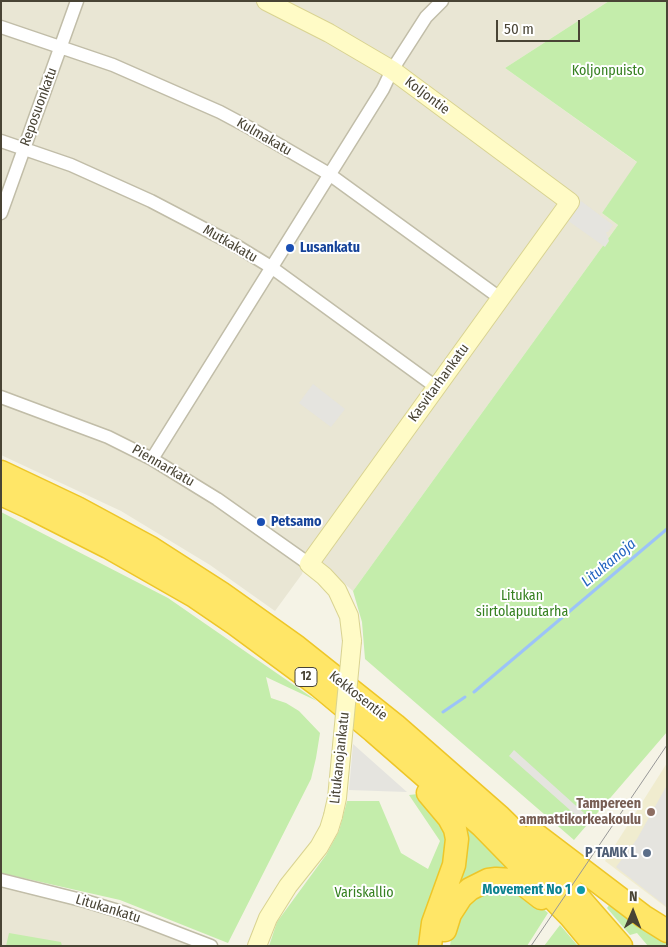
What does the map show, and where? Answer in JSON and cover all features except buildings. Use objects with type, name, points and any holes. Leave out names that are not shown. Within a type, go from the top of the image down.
[{"type":"highway","name":"Kekkosentie","points":[[1,472],[77,508],[151,548],[221,593],[304,652],[441,763],[534,849],[560,876],[620,946]]},
{"type":"highway","name":"Kekkosentie","points":[[1,494],[108,547],[194,596],[319,686],[482,826],[570,916],[595,946]]},
{"type":"highway","name":"12","points":[[441,763],[643,916],[667,931]]},
{"type":"highway","points":[[413,765],[429,793],[449,818],[455,829],[457,839],[454,865],[433,923],[430,946]]},
{"type":"highway","points":[[443,946],[446,926],[454,906],[470,889],[488,880],[503,879],[523,884],[550,906],[570,916]]},
{"type":"street","name":"Reposuonkatu","points":[[1,213],[77,1]]},
{"type":"street","name":"Koljontie","points":[[266,1],[329,33],[392,70],[572,206]]},
{"type":"street","points":[[152,459],[383,89],[392,70],[426,17],[442,1]]},
{"type":"street","name":"Kulmakatu","points":[[1,27],[113,64],[220,112],[256,131],[329,174],[500,298]]},
{"type":"street","name":"Mutkakatu","points":[[1,140],[71,165],[151,201],[235,245],[271,267],[436,387]]},
{"type":"street","name":"Kasvitarhankatu","points":[[309,564],[500,298],[572,206]]},
{"type":"street","name":"Piennarkatu","points":[[1,397],[108,437],[152,459],[217,499],[309,564]]},
{"type":"street","name":"Litukanojankatu","points":[[257,946],[268,918],[288,886],[319,847],[329,829],[337,798],[352,641],[349,616],[337,590],[309,564]]},
{"type":"street","name":"Litukankatu","points":[[1,880],[125,913],[211,946]]},
{"type":"shaded area","points":[[1,1],[609,1],[505,68],[638,163],[602,213],[618,225],[353,591],[308,552],[302,574],[275,611],[210,565],[121,511],[1,455]]},
{"type":"shaded area","points":[[581,201],[613,225],[606,232],[609,241],[605,247],[567,220]]},
{"type":"shaded area","points":[[313,384],[345,409],[331,427],[299,403]]},
{"type":"shaded area","points":[[353,744],[407,792],[349,790]]},
{"type":"shaded area","points":[[514,750],[584,813],[579,818],[509,756]]},
{"type":"shaded area","name":"P TAMK L","points":[[667,763],[667,908],[605,861]]},
{"type":"shaded area","name":"P TAMK L","points":[[667,785],[667,907],[616,867],[637,839]]},
{"type":"shaded area","points":[[1,886],[111,912],[195,946],[1,946]]},
{"type":"green space","name":"Litukan siirtolapuutarha","points":[[609,1],[667,1],[667,732],[574,840],[365,659],[362,622],[353,591],[618,225],[602,213],[637,162],[505,68]]},
{"type":"green space","points":[[1,512],[168,598],[317,701],[266,677],[271,698],[286,703],[299,711],[320,733],[311,779],[228,943],[120,900],[1,873]]},
{"type":"green space","name":"Variskallio","points":[[418,794],[447,835],[443,871],[420,931],[420,946],[269,946],[277,922],[326,855],[339,831],[347,801],[379,801],[401,853],[428,869],[440,841],[409,795]]},
{"type":"green space","points":[[465,825],[511,867],[437,927]]},
{"type":"green space","points":[[495,887],[529,896],[548,913],[527,946],[450,946],[453,924],[464,904]]},
{"type":"green space","points":[[610,904],[667,939],[667,946],[648,946],[637,933],[630,935],[607,908]]},
{"type":"green space","points":[[560,925],[578,946],[544,946]]},
{"type":"green space","points":[[9,933],[61,942],[62,946],[6,946]]},
{"type":"waterway","name":"Litukanoja","points":[[474,692],[667,529]]},
{"type":"waterway","points":[[443,712],[465,697]]},
{"type":"tram line","points":[[531,946],[667,745]]},
{"type":"place","name":"Lusankatu","points":[[290,248]]},
{"type":"place","name":"Petsamo","points":[[261,522]]},
{"type":"place","name":"Tampereen ammattikorkeakoulu","points":[[651,812]]},
{"type":"place","name":"P TAMK L","points":[[647,853]]},
{"type":"place","name":"Movement No 1","points":[[581,890]]},
{"type":"park label","name":"Koljonpuisto","points":[[608,71]]}]
